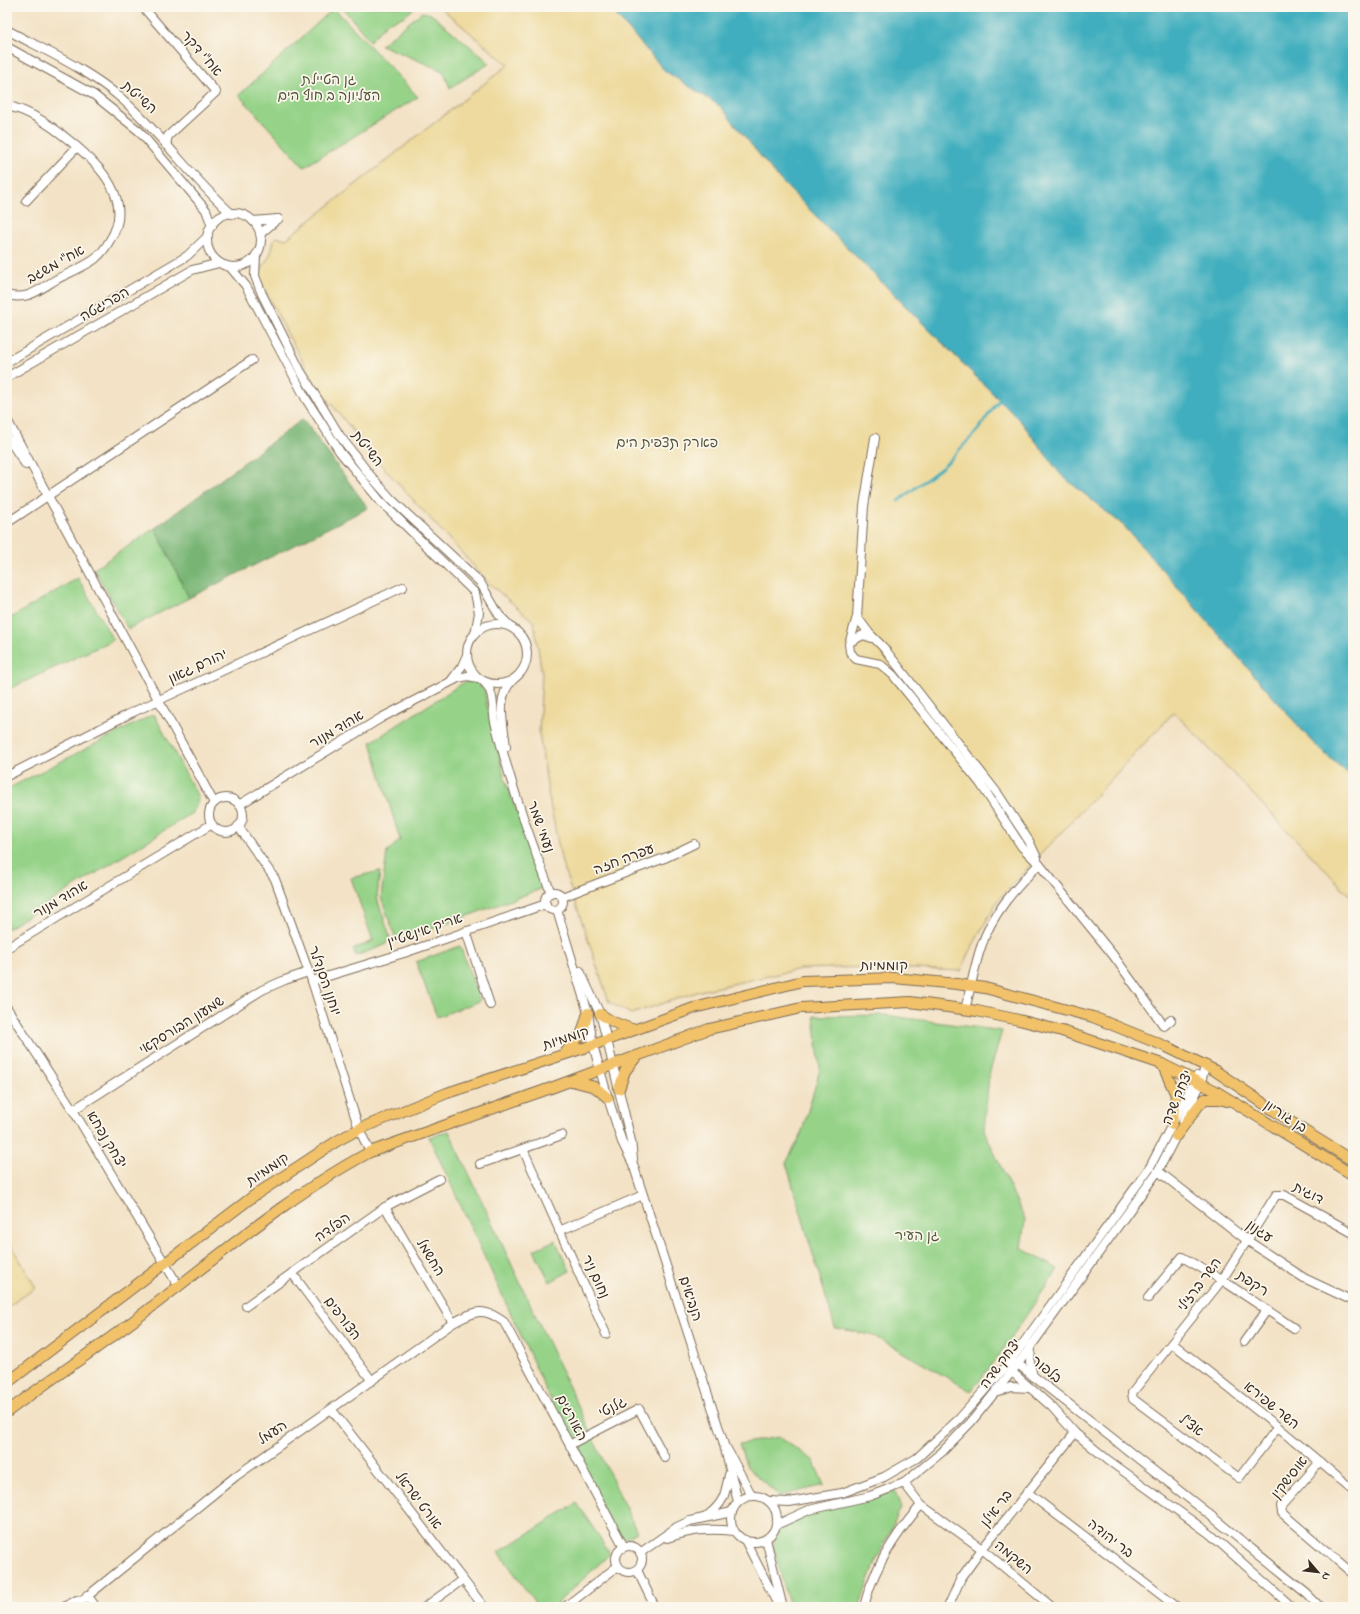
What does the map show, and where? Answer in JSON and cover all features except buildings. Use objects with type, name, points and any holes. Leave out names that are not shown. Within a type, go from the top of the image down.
[{"type":"main road","name":"קוממיות","points":[[7,1383],[255,1195],[337,1141],[359,1129],[447,1093],[594,1045],[694,1008],[803,981],[894,978],[972,986],[985,988],[1093,1017],[1167,1047],[1205,1065]]},
{"type":"main road","points":[[7,1412],[123,1330],[285,1206],[348,1164],[370,1152],[570,1081],[708,1029],[801,1008],[910,1002],[965,1009],[1062,1031],[1162,1064],[1198,1082]]},
{"type":"main road","points":[[564,1054],[582,1033],[588,1013]]},
{"type":"main road","points":[[600,1014],[613,1022],[634,1030]]},
{"type":"main road","points":[[620,1089],[625,1071],[637,1056]]},
{"type":"main road","points":[[1162,1064],[1176,1095],[1172,1124]]},
{"type":"main road","name":"בן גוריון","points":[[1205,1065],[1353,1161]]},
{"type":"main road","points":[[570,1081],[595,1087],[608,1098]]},
{"type":"main road","name":"בן גוריון","points":[[1198,1082],[1252,1112],[1353,1175]]},
{"type":"main road","points":[[1176,1136],[1198,1105],[1205,1099],[1220,1099],[1252,1112]]},
{"type":"street","name":"אח\"י דקר","points":[[143,7],[216,92],[172,132]]},
{"type":"street","name":"השייטת","points":[[7,30],[102,83],[122,99],[154,129],[166,145],[217,201],[232,214]]},
{"type":"street","name":"השייטת","points":[[7,47],[88,92],[139,131],[206,210],[212,226]]},
{"type":"street","name":"אח\"י משגב","points":[[7,106],[34,116],[77,146],[105,174],[115,192],[120,213],[115,232],[95,259],[25,297],[7,295]]},
{"type":"street","points":[[154,129],[166,133],[172,132]]},
{"type":"street","points":[[166,145],[167,139],[172,132]]},
{"type":"street","points":[[26,201],[77,146]]},
{"type":"street","points":[[232,214],[240,214],[252,221],[260,234],[260,249],[250,262],[242,266],[230,267],[219,263],[209,251],[208,236],[212,226],[224,216],[232,214]]},
{"type":"street","points":[[252,221],[278,219],[260,234]]},
{"type":"street","name":"הפריגטה","points":[[7,362],[187,256],[208,236]]},
{"type":"street","name":"השייטת","points":[[256,256],[254,262],[255,276],[262,294],[300,370],[340,436],[369,474],[391,499],[480,582],[499,614],[510,626]]},
{"type":"street","name":"הפריגטה","points":[[7,377],[192,270],[219,263]]},
{"type":"street","name":"השייטת","points":[[230,267],[236,271],[246,286],[306,400],[340,452],[381,502],[475,593],[479,613],[475,634]]},
{"type":"street","points":[[7,523],[252,360]]},
{"type":"street","points":[[7,420],[214,803]]},
{"type":"street","points":[[7,437],[48,496]]},
{"type":"street","points":[[875,438],[864,506],[857,617],[850,642],[850,652],[856,659],[880,664],[892,675],[980,783],[1022,847],[1040,864],[1113,955],[1164,1026],[1171,1020]]},
{"type":"street","name":"יהורם גאון","points":[[7,776],[158,700],[403,587]]},
{"type":"street","points":[[857,617],[998,794],[1029,841],[1040,864]]},
{"type":"street","points":[[493,624],[510,626],[522,636],[526,645],[526,663],[522,672],[515,678],[500,684],[481,680],[468,663],[468,646],[475,634],[485,626],[493,624]]},
{"type":"street","points":[[850,642],[863,635],[875,639]]},
{"type":"street","name":"אהוד מנור","points":[[450,681],[462,666],[467,654]]},
{"type":"street","name":"אהוד מנור","points":[[239,805],[381,718],[450,681],[468,676],[481,680]]},
{"type":"street","name":"נעמי שמר","points":[[507,769],[502,700],[506,689],[515,678]]},
{"type":"street","name":"נעמי שמר","points":[[481,680],[491,690],[494,717],[507,769],[526,830],[551,893]]},
{"type":"street","points":[[225,798],[231,799],[239,805],[242,816],[238,826],[226,832],[216,828],[212,824],[209,813],[214,803],[225,798]]},
{"type":"street","name":"אהוד מנור","points":[[7,948],[212,824]]},
{"type":"street","name":"יוחנן הסנדלר","points":[[238,826],[275,879],[312,981],[359,1129],[370,1152]]},
{"type":"street","name":"עפרה חזה","points":[[562,898],[667,857],[694,844]]},
{"type":"street","points":[[965,1009],[981,946],[994,918],[1010,894],[1040,864]]},
{"type":"street","points":[[551,893],[557,893],[562,898],[561,906],[557,910],[549,909],[546,904],[546,897],[551,893]]},
{"type":"street","name":"אריק אינשטיין","points":[[312,981],[404,953],[546,904]]},
{"type":"street","points":[[557,910],[588,1013],[594,1045],[601,1069]]},
{"type":"street","points":[[466,931],[490,1005]]},
{"type":"street","points":[[568,947],[600,1014],[607,1040]]},
{"type":"street","name":"שמעון הבורסקאי","points":[[73,1110],[262,990],[308,972]]},
{"type":"street","name":"יצחק נפחא","points":[[7,1008],[73,1110],[179,1287]]},
{"type":"street","name":"הנביאים","points":[[607,1040],[620,1089],[631,1141],[633,1164]]},
{"type":"street","name":"יצחק שדה","points":[[776,1525],[809,1510],[870,1496],[904,1482],[942,1452],[971,1422],[1018,1364],[1158,1171],[1176,1136],[1205,1065]]},
{"type":"street","name":"הנביאים","points":[[601,1069],[608,1098],[622,1142],[633,1164],[723,1441],[738,1502]]},
{"type":"street","name":"יצחק שדה","points":[[769,1501],[789,1502],[842,1494],[890,1474],[917,1458],[959,1420],[1009,1363],[1150,1167],[1172,1124],[1198,1082]]},
{"type":"street","points":[[480,1164],[562,1135]]},
{"type":"street","name":"נחום ניר","points":[[522,1149],[606,1334]]},
{"type":"street","name":"עגנון","points":[[1158,1171],[1248,1241],[1304,1278],[1353,1301]]},
{"type":"street","name":"הפלדה","points":[[246,1306],[385,1207],[439,1179]]},
{"type":"street","points":[[559,1231],[643,1195]]},
{"type":"street","name":"דוגית","points":[[1248,1241],[1276,1195],[1284,1195],[1353,1233]]},
{"type":"street","name":"החשמל","points":[[385,1207],[453,1323]]},
{"type":"street","name":"השר ברזילי","points":[[1172,1343],[1222,1280],[1248,1241]]},
{"type":"street","name":"רקפת","points":[[1148,1298],[1182,1257],[1222,1280],[1294,1328]]},
{"type":"street","name":"הצורפים","points":[[292,1273],[372,1381]]},
{"type":"street","name":"רקפת","points":[[1244,1342],[1267,1310]]},
{"type":"street","name":"העמל","points":[[74,1607],[236,1476],[332,1410],[453,1323],[472,1312],[485,1311]]},
{"type":"street","name":"האורגים","points":[[485,1311],[504,1322],[571,1444],[624,1547]]},
{"type":"street","name":"השר שפירא","points":[[1172,1343],[1278,1427],[1353,1490]]},
{"type":"street","name":"אצ\"ל","points":[[1172,1343],[1132,1393],[1133,1399],[1239,1478],[1278,1427]]},
{"type":"street","points":[[1031,1346],[1030,1362],[1034,1377]]},
{"type":"street","name":"בלפור","points":[[1292,1607],[1210,1534],[1117,1467],[1075,1433],[1052,1407],[1012,1372],[1009,1363],[1018,1364],[1210,1515],[1307,1594],[1320,1607]]},
{"type":"street","points":[[995,1393],[1011,1387],[1029,1388]]},
{"type":"street","name":"גלנטי","points":[[571,1444],[639,1409],[665,1458]]},
{"type":"street","name":"אורט ישראל","points":[[332,1410],[484,1607]]},
{"type":"street","name":"בר אילן","points":[[948,1607],[961,1578],[982,1549],[1075,1433]]},
{"type":"street","name":"הנביאים","points":[[723,1441],[752,1496]]},
{"type":"street","name":"אוסישקין","points":[[1320,1462],[1281,1506],[1282,1513],[1353,1574]]},
{"type":"street","points":[[705,1517],[716,1509],[724,1497],[730,1472]]},
{"type":"street","name":"השקמה","points":[[904,1482],[920,1505],[982,1549],[1052,1607]]},
{"type":"street","name":"בר יהודה","points":[[1027,1492],[1177,1607]]},
{"type":"street","points":[[734,1531],[731,1518],[732,1512],[738,1502],[752,1496],[758,1496],[769,1501],[776,1512],[776,1525],[766,1538],[752,1542],[745,1540]]},
{"type":"street","points":[[864,1607],[881,1560],[900,1529],[920,1505]]},
{"type":"street","points":[[640,1553],[660,1541],[677,1527],[705,1517],[732,1512]]},
{"type":"street","points":[[660,1541],[696,1530],[711,1528],[734,1531],[745,1540],[781,1607]]},
{"type":"street","points":[[766,1538],[781,1607]]},
{"type":"street","points":[[624,1547],[632,1547],[640,1553],[642,1562],[637,1570],[627,1572],[618,1566],[617,1555],[624,1547]]},
{"type":"street","points":[[565,1607],[618,1566]]},
{"type":"street","points":[[637,1570],[655,1607]]},
{"type":"street","points":[[425,1607],[462,1580]]},
{"type":"street","points":[[87,1595],[96,1607]]},
{"type":"street","name":"העמל","points":[[64,1607],[87,1595]]},
{"type":"green space","points":[[342,7],[414,8],[405,16],[387,23],[370,41]]},
{"type":"green space","name":"גן הטיילת העליונה ב חוף הים","points":[[334,8],[418,97],[304,167],[239,95]]},
{"type":"green space","points":[[422,12],[431,14],[490,63],[450,88],[443,71],[381,45]]},
{"type":"green space","points":[[303,419],[368,508],[189,598],[155,528]]},
{"type":"green space","points":[[155,528],[189,598],[128,629],[94,569]]},
{"type":"green space","points":[[78,578],[113,640],[7,690],[7,620]]},
{"type":"green space","points":[[466,681],[477,683],[485,691],[486,701],[505,779],[540,876],[541,889],[397,942],[381,897],[387,852],[400,840],[371,742]]},
{"type":"green space","points":[[154,714],[198,797],[196,807],[192,813],[7,929],[7,789]]},
{"type":"green space","points":[[380,871],[377,898],[390,937],[385,945],[356,956],[353,949],[373,941],[351,878]]},
{"type":"green space","points":[[460,946],[480,1001],[437,1017],[416,962]]},
{"type":"green space","name":"גן העיר","points":[[884,1015],[1002,1031],[989,1075],[984,1130],[1025,1220],[1021,1248],[1058,1269],[998,1357],[971,1391],[872,1335],[835,1328],[786,1163],[801,1135],[820,1069],[814,1016]]},
{"type":"green space","points":[[449,1131],[637,1532],[619,1542],[571,1444],[429,1137]]},
{"type":"green space","points":[[555,1240],[570,1271],[550,1282],[534,1250]]},
{"type":"green space","points":[[779,1437],[813,1460],[824,1485],[779,1496],[747,1467],[739,1444]]},
{"type":"green space","points":[[895,1491],[901,1508],[877,1559],[859,1607],[790,1607],[773,1546],[776,1533],[781,1527],[797,1517]]},
{"type":"green space","points":[[577,1503],[610,1554],[553,1607],[538,1607],[499,1552]]},
{"type":"sand","points":[[440,7],[609,7],[665,71],[720,106],[779,179],[1022,423],[1061,475],[1124,526],[1314,744],[1353,778],[1353,899],[1174,712],[998,900],[973,945],[961,971],[869,967],[800,969],[700,991],[631,1014],[609,1002],[562,863],[549,798],[539,733],[542,674],[534,622],[491,585],[373,456],[317,386],[289,337],[258,276],[271,253],[275,237],[286,239],[508,65]]},
{"type":"sand","points":[[7,1238],[36,1288],[7,1307]]},
{"type":"water","points":[[609,7],[1353,7],[1353,778],[1314,744],[1124,526],[1061,475],[1022,423],[779,179],[720,106],[665,71]]},
{"type":"waterway","points":[[898,501],[944,466],[978,430],[999,400]]},
{"type":"park label","name":"פארק תצפית הים","points":[[667,443]]}]
